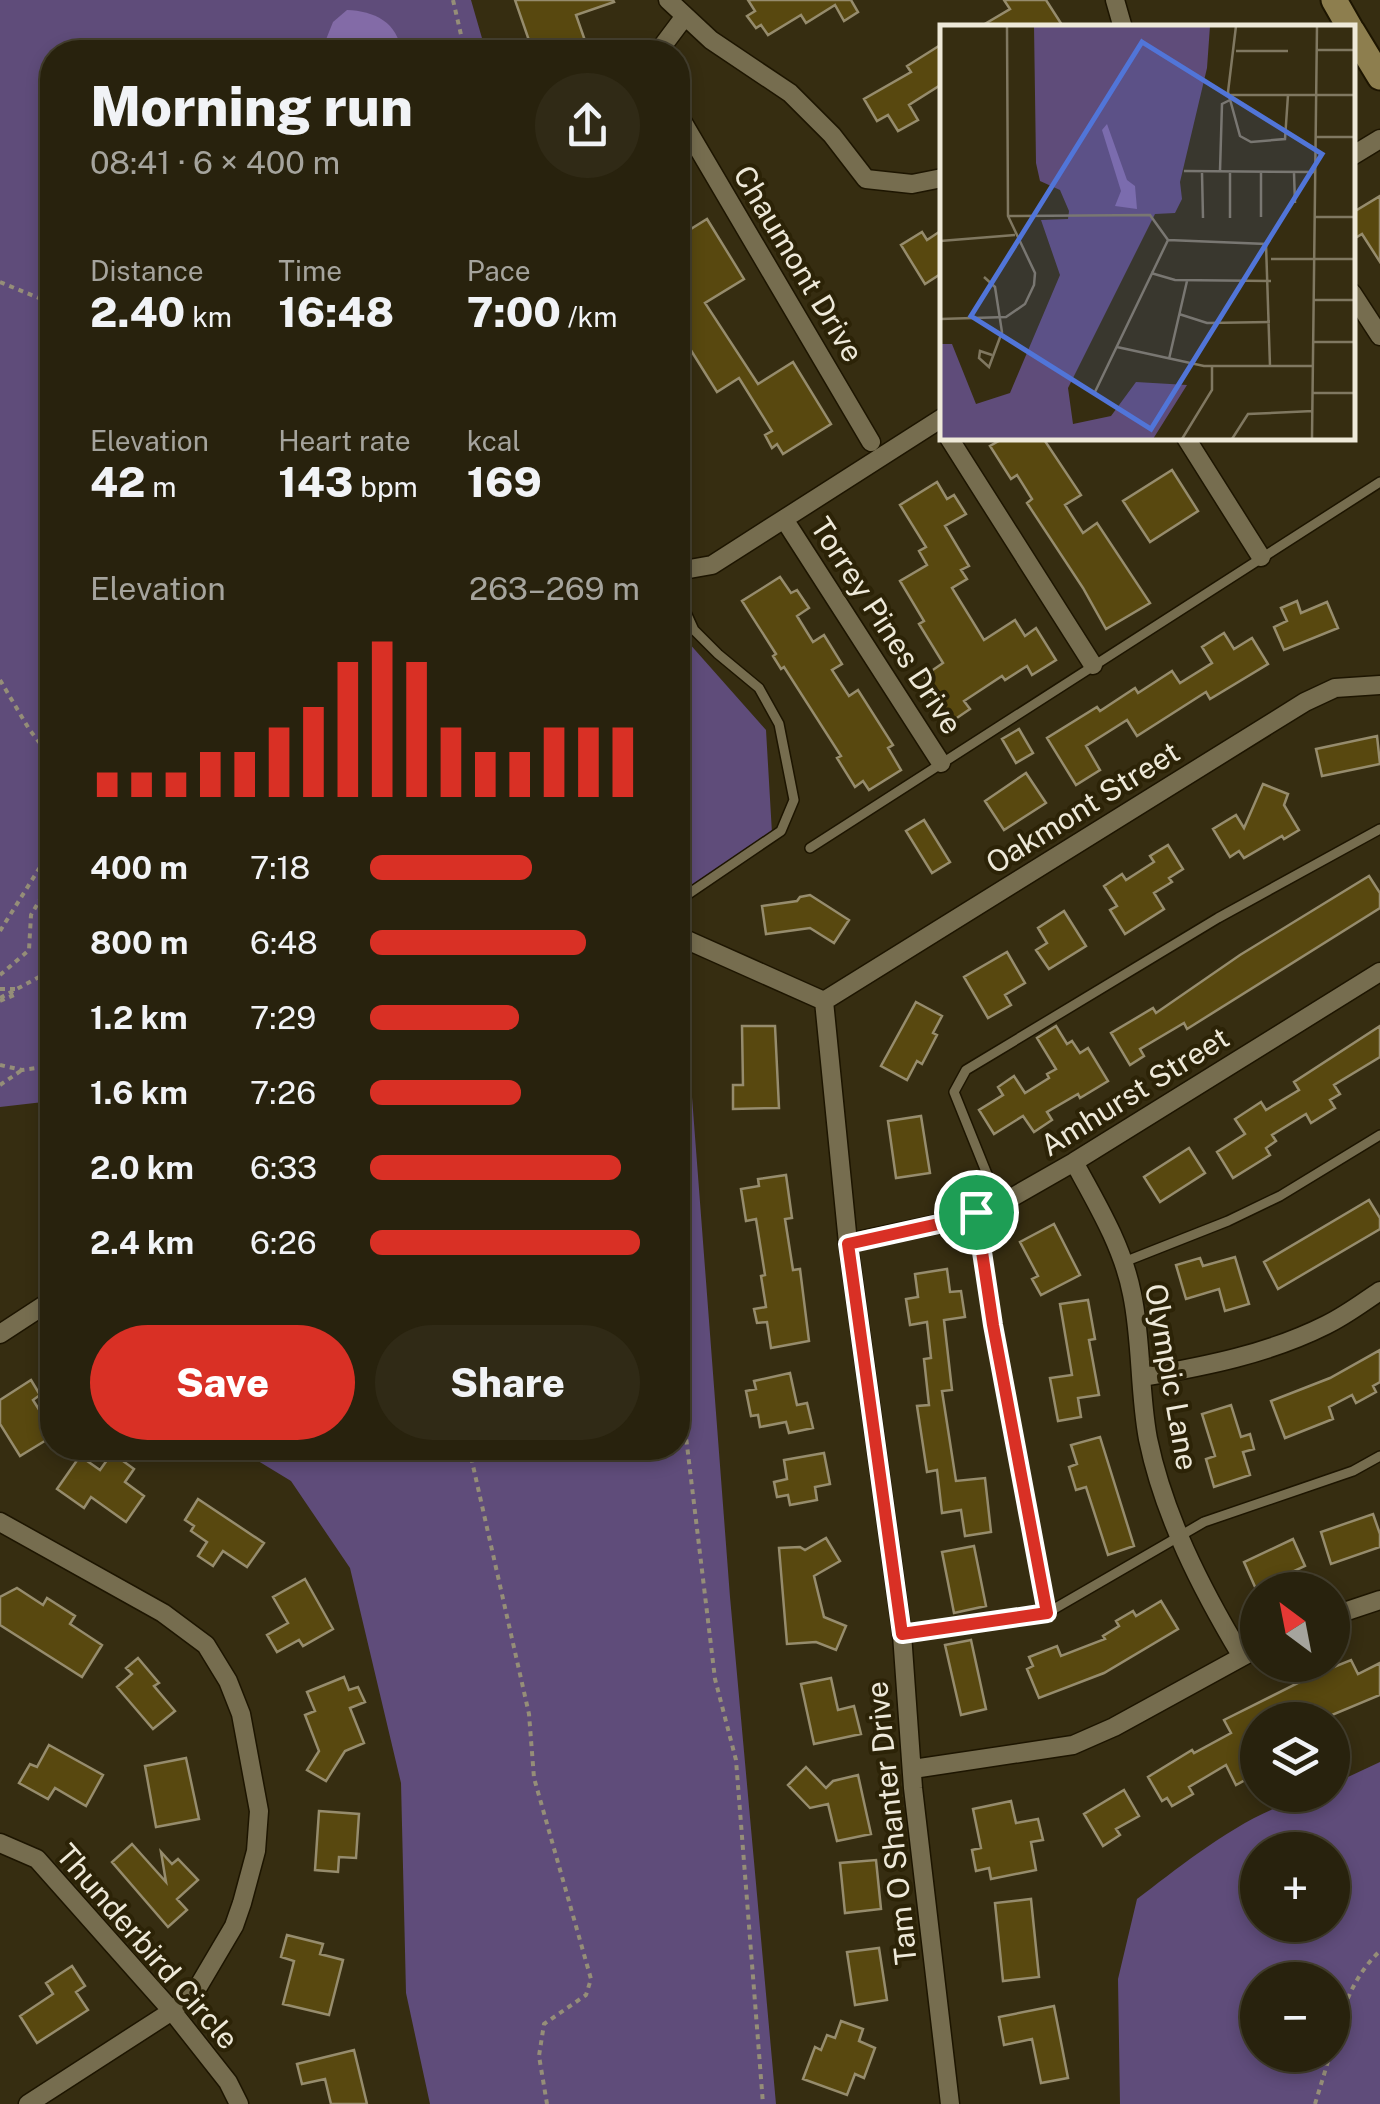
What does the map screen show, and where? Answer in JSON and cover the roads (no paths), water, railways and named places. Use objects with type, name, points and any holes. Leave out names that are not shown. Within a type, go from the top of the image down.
[{"type":"street","points":[[668,0],[711,40],[790,93],[832,135],[866,179],[912,184],[940,178]]},
{"type":"street","points":[[1115,0],[1123,25]]},
{"type":"street","points":[[1334,0],[1348,25]]},
{"type":"street","points":[[667,40],[685,16]]},
{"type":"street","points":[[1355,36],[1380,77]]},
{"type":"street","name":"Chaumont Drive","points":[[690,134],[871,442]]},
{"type":"street","points":[[1355,154],[1380,139]]},
{"type":"street","points":[[1355,298],[1380,336]]},
{"type":"street","points":[[690,569],[712,564],[940,423]]},
{"type":"street","points":[[950,440],[1093,665]]},
{"type":"street","points":[[1187,440],[1261,558]]},
{"type":"street","name":"Torrey Pines Drive","points":[[784,519],[940,764]]},
{"type":"street","name":"Oakmont Street","points":[[824,1001],[1306,702],[1335,688],[1380,685]]},
{"type":"street","points":[[690,941],[824,1001]]},
{"type":"street","name":"Amhurst Street","points":[[848,1244],[952,1221],[998,1204],[1074,1162],[1380,972]]},
{"type":"street","name":"Tam O Shanter Drive","points":[[824,1001],[848,1244],[902,1634],[950,2104]]},
{"type":"street","name":"Olympic Lane","points":[[1074,1162],[1101,1210],[1132,1292],[1148,1436],[1167,1508],[1180,1539],[1240,1637]]},
{"type":"street","points":[[1143,1376],[1206,1366],[1270,1349],[1328,1324],[1380,1292]]},
{"type":"street","points":[[0,1334],[40,1308]]},
{"type":"street","points":[[0,1522],[163,1614],[206,1645],[228,1681],[241,1714],[258,1811],[252,1874],[226,1939],[198,1987],[172,2011],[28,2104]]},
{"type":"street","points":[[1350,1610],[1380,1600]]},
{"type":"street","points":[[913,1769],[1073,1745],[1114,1727],[1240,1657]]},
{"type":"street","name":"Thunderbird Circle","points":[[0,1843],[37,1860],[172,2011],[228,2082],[239,2104]]},
{"type":"lane","points":[[810,848],[1380,482]]},
{"type":"lane","points":[[690,621],[718,654],[760,688],[779,724],[794,800],[781,831],[690,892]]},
{"type":"lane","points":[[998,1204],[954,1092],[966,1070],[1218,918],[1380,829]]},
{"type":"lane","points":[[1122,1263],[1280,1196],[1380,1134]]},
{"type":"lane","points":[[976,1212],[1047,1613]]},
{"type":"lane","points":[[902,1634],[1047,1613],[1204,1522],[1352,1470],[1380,1456]]}]
